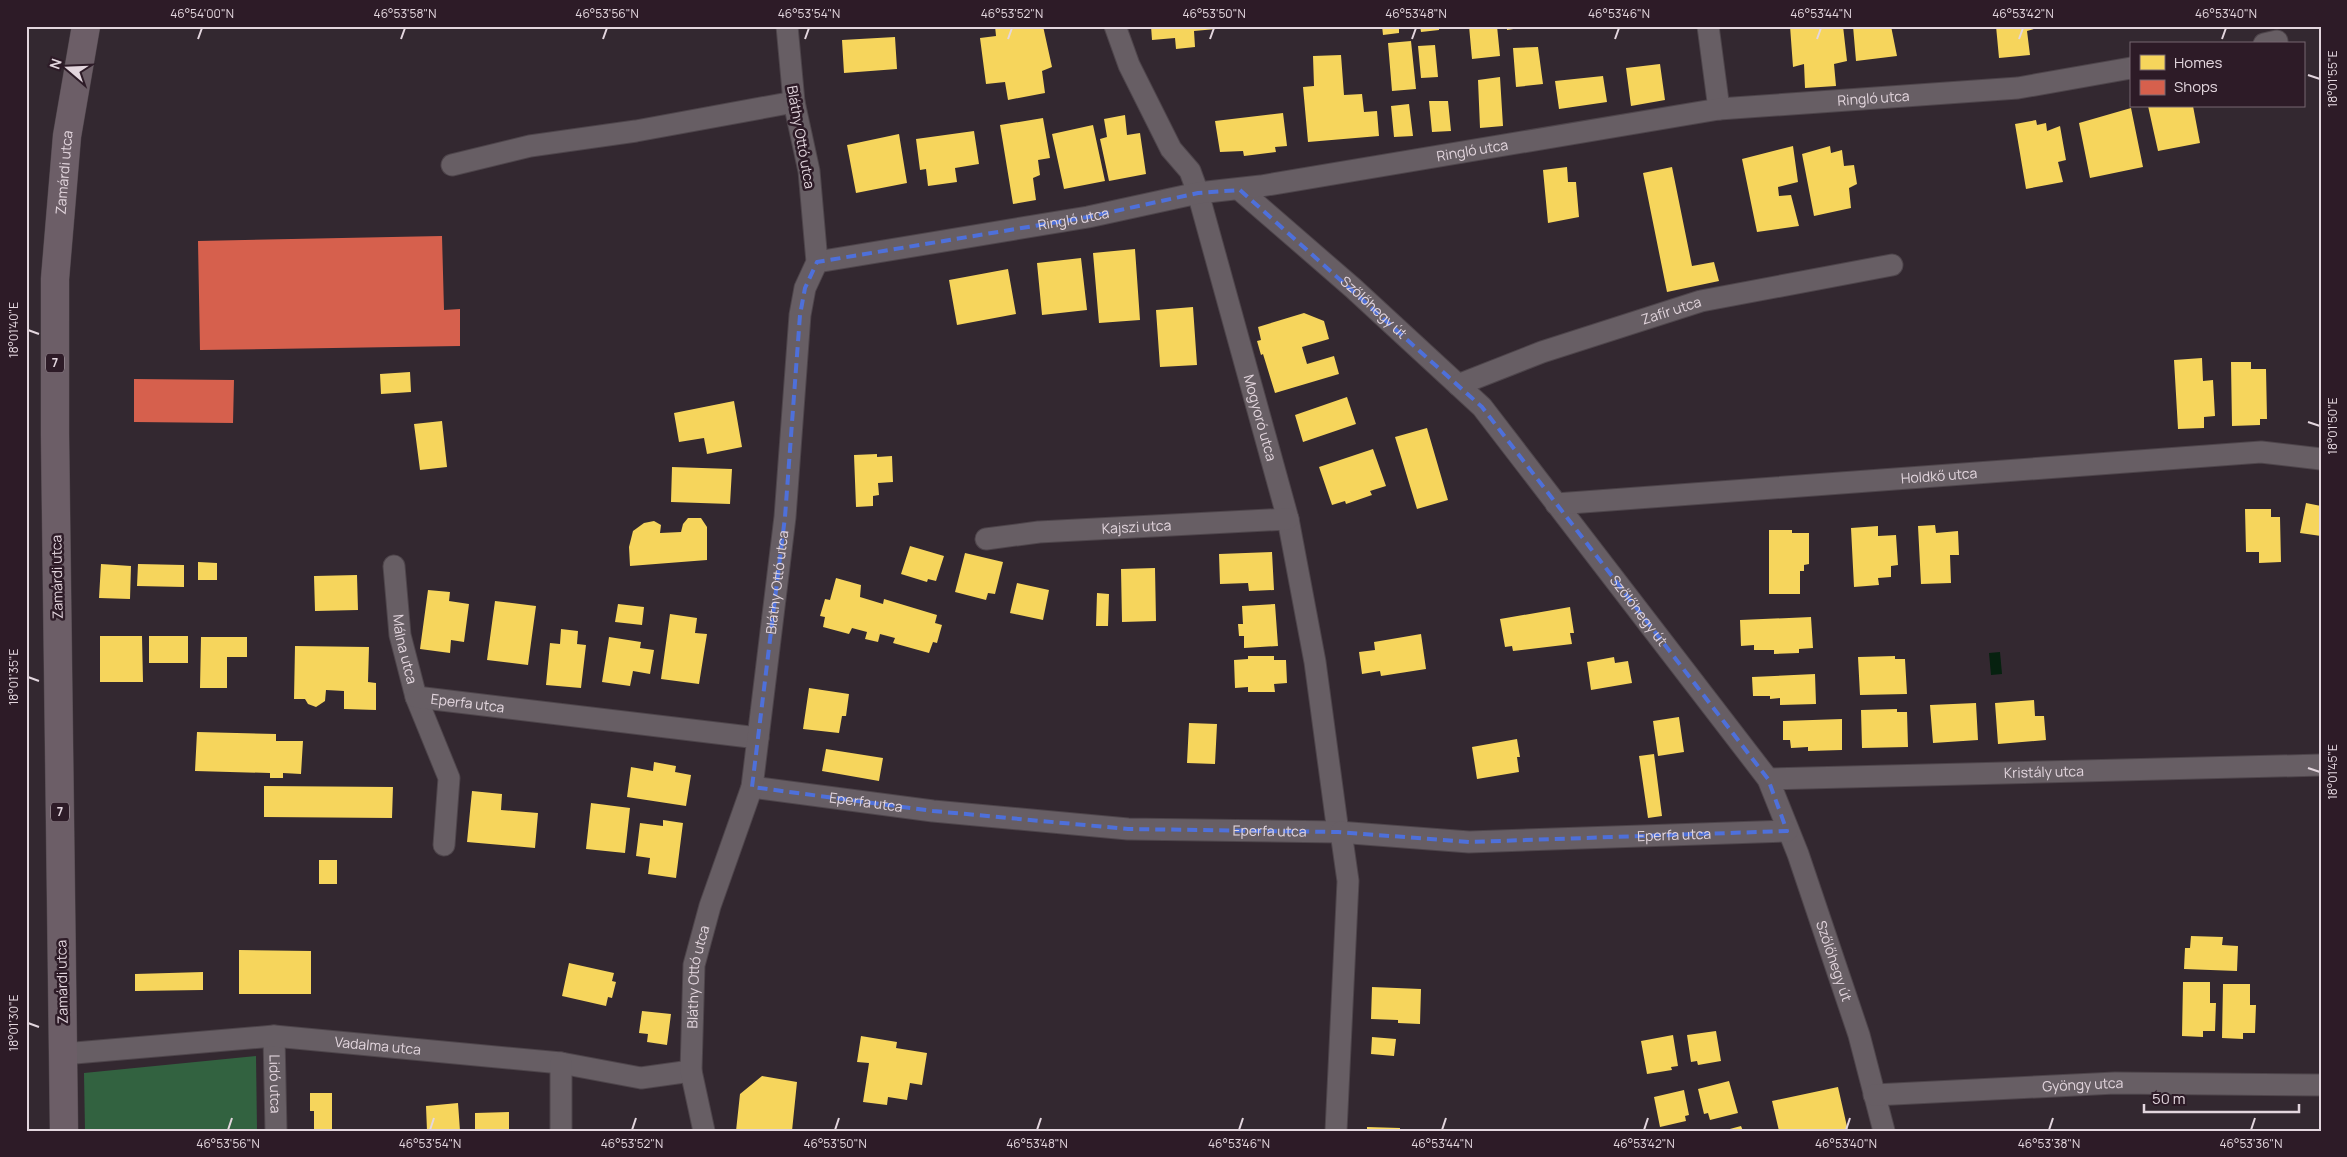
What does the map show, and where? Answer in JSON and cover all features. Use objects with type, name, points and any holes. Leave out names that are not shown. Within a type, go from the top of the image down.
[{"type":"main road","name":"Zamárdi utca","points":[[64,1131],[55,435],[55,279],[67,136],[86,26]]},
{"type":"street","name":"Bláthy Ottó utca","points":[[704,1131],[691,1071],[694,965],[710,906],[752,787],[785,517],[800,315],[805,288],[817,262],[809,171],[794,102],[787,26]]},
{"type":"street","name":"Mogyoró utca","points":[[1115,26],[1146,99],[1171,149],[1190,171],[1198,193],[1288,519],[1315,662],[1348,881],[1344,1009],[1336,1131]]},
{"type":"street","points":[[1708,26],[1719,109]]},
{"type":"street","name":"Ringló utca","points":[[817,262],[1088,217],[1198,193],[1240,190],[1719,109],[2018,88],[2130,68]]},
{"type":"street","points":[[452,165],[530,146],[636,130],[794,102]]},
{"type":"street","name":"Szőlőhegy út","points":[[1240,190],[1352,288],[1482,407],[1768,779],[1798,854],[1859,1035],[1884,1131]]},
{"type":"street","name":"Zafír utca","points":[[1458,385],[1542,352],[1701,301],[1892,265]]},
{"type":"street","name":"Holdkő utca","points":[[1556,504],[2261,452],[2321,459]]},
{"type":"street","name":"Kajszi utca","points":[[986,539],[1039,532],[1288,519]]},
{"type":"street","name":"Málna utca","points":[[394,566],[400,635],[416,698],[449,778],[444,845]]},
{"type":"street","name":"Eperfa utca","points":[[416,698],[758,738]]},
{"type":"street","name":"Kristály utca","points":[[1768,779],[2321,765]]},
{"type":"street","name":"Eperfa utca","points":[[752,787],[933,811],[1128,829],[1340,832],[1469,842],[1788,831]]},
{"type":"street","name":"Vadalma utca","points":[[63,1054],[274,1036],[561,1063],[640,1078],[691,1071]]},
{"type":"street","name":"Lidó utca","points":[[274,1036],[276,1131]]},
{"type":"street","points":[[561,1063],[561,1131]]},
{"type":"street","name":"Gyöngy utca","points":[[1874,1095],[2115,1083],[2321,1085]]},
{"type":"highlighted area","points":[[1240,190],[1482,407],[1768,779],[1787,831],[1469,842],[1338,832],[1128,829],[933,811],[752,787],[785,517],[800,315],[805,288],[817,262],[1088,217],[1198,193]]},
{"type":"shaded area","points":[[2000,652],[2002,674],[1991,675],[1989,653]]},
{"type":"shaded area","points":[[256,1056],[257,1131],[85,1131],[84,1073]]},
{"type":"building: Homes","points":[[995,26],[1043,26],[1052,67],[1042,71],[1045,93],[1008,100],[1005,82],[986,84],[980,38],[996,36]]},
{"type":"building: Homes","points":[[1151,26],[1216,26],[1216,29],[1194,31],[1195,47],[1176,49],[1175,38],[1152,40]]},
{"type":"building: Homes","points":[[1382,26],[1399,26],[1399,33],[1383,35]]},
{"type":"building: Homes","points":[[1420,26],[1439,26],[1439,30],[1421,32]]},
{"type":"building: Homes","points":[[1469,26],[1497,26],[1500,56],[1472,59]]},
{"type":"building: Homes","points":[[1507,26],[1526,26],[1526,27],[1507,30]]},
{"type":"building: Homes","points":[[1790,26],[1843,26],[1847,61],[1834,64],[1836,86],[1805,88],[1804,64],[1793,67]]},
{"type":"building: Homes","points":[[1853,26],[1891,26],[1897,56],[1856,61]]},
{"type":"building: Homes","points":[[1996,26],[2041,27],[2027,31],[2030,55],[1999,58]]},
{"type":"building: Homes","points":[[895,37],[897,69],[844,73],[842,40]]},
{"type":"building: Homes","points":[[1411,41],[1416,89],[1392,91],[1388,43]]},
{"type":"building: Homes","points":[[1435,45],[1438,77],[1421,78],[1418,46]]},
{"type":"building: Homes","points":[[1538,47],[1543,84],[1516,87],[1513,48]]},
{"type":"building: Homes","points":[[1341,55],[1344,95],[1362,94],[1364,112],[1377,111],[1379,136],[1308,142],[1303,87],[1314,86],[1313,56]]},
{"type":"building: Homes","points":[[1660,64],[1665,100],[1631,106],[1626,68]]},
{"type":"building: Homes","points":[[1603,76],[1607,102],[1559,109],[1555,81]]},
{"type":"building: Homes","points":[[1500,77],[1503,126],[1480,128],[1478,80]]},
{"type":"building: Homes","points":[[1429,101],[1448,101],[1451,131],[1432,132]]},
{"type":"building: Homes","points":[[1409,104],[1413,136],[1394,137],[1391,106]]},
{"type":"building: Homes","points":[[2131,108],[2143,167],[2090,178],[2079,123]]},
{"type":"building: Homes","points":[[2148,108],[2193,108],[2200,143],[2158,151]]},
{"type":"building: Homes","points":[[1283,113],[1287,146],[1275,147],[1276,152],[1244,156],[1243,151],[1220,152],[1215,121]]},
{"type":"building: Homes","points":[[1125,115],[1127,135],[1140,133],[1146,174],[1109,181],[1100,139],[1107,137],[1104,119]]},
{"type":"building: Homes","points":[[1043,118],[1050,158],[1038,160],[1040,175],[1033,178],[1036,200],[1013,204],[1000,125]]},
{"type":"building: Homes","points":[[2036,120],[2037,125],[2046,123],[2047,131],[2060,126],[2066,160],[2058,162],[2063,182],[2026,189],[2015,124]]},
{"type":"building: Homes","points":[[1093,125],[1105,181],[1064,189],[1052,134]]},
{"type":"building: Homes","points":[[974,131],[979,164],[955,168],[957,182],[928,186],[926,169],[920,170],[916,139]]},
{"type":"building: Homes","points":[[899,134],[907,183],[856,193],[847,145]]},
{"type":"building: Homes","points":[[1793,146],[1798,182],[1778,187],[1779,196],[1791,195],[1799,226],[1757,232],[1742,159]]},
{"type":"building: Homes","points":[[1830,146],[1831,153],[1842,150],[1844,166],[1854,165],[1857,184],[1849,188],[1851,208],[1814,216],[1802,154]]},
{"type":"building: Homes","points":[[1567,167],[1568,182],[1576,182],[1579,217],[1548,223],[1543,170]]},
{"type":"building: Homes","points":[[1672,167],[1692,266],[1714,262],[1719,281],[1667,292],[1643,173]]},
{"type":"building: Homes","points":[[1135,249],[1140,320],[1099,323],[1093,253]]},
{"type":"building: Homes","points":[[1081,258],[1087,310],[1042,315],[1037,263]]},
{"type":"building: Homes","points":[[1008,269],[1016,314],[957,325],[949,280]]},
{"type":"building: Homes","points":[[1193,307],[1197,365],[1160,367],[1156,310]]},
{"type":"building: Homes","points":[[1304,313],[1324,321],[1329,339],[1302,347],[1307,364],[1334,356],[1339,374],[1275,393],[1257,341],[1261,340],[1258,327]]},
{"type":"building: Homes","points":[[2202,358],[2203,381],[2213,380],[2215,416],[2204,417],[2204,428],[2178,429],[2174,360]]},
{"type":"building: Homes","points":[[2231,362],[2251,362],[2251,369],[2266,369],[2267,419],[2260,419],[2260,425],[2232,426]]},
{"type":"building: Homes","points":[[410,372],[411,392],[381,394],[380,374]]},
{"type":"building: Homes","points":[[1347,397],[1356,424],[1303,442],[1295,415]]},
{"type":"building: Homes","points":[[734,401],[742,447],[707,454],[704,438],[679,442],[674,413]]},
{"type":"building: Homes","points":[[442,421],[447,467],[420,470],[414,424]]},
{"type":"building: Homes","points":[[1427,428],[1448,500],[1417,509],[1395,437]]},
{"type":"building: Homes","points":[[1373,449],[1386,486],[1370,491],[1372,495],[1346,504],[1345,501],[1332,505],[1319,467]]},
{"type":"building: Homes","points":[[877,454],[877,457],[892,456],[893,482],[878,483],[879,495],[873,496],[873,506],[856,507],[854,455]]},
{"type":"building: Homes","points":[[672,467],[732,469],[730,504],[671,502]]},
{"type":"building: Homes","points":[[2306,503],[2321,506],[2321,536],[2300,533]]},
{"type":"building: Homes","points":[[2245,509],[2271,509],[2271,517],[2280,517],[2281,562],[2259,563],[2259,552],[2246,552]]},
{"type":"building: Homes","points":[[688,518],[701,518],[707,527],[707,560],[630,566],[629,547],[633,531],[644,523],[654,521],[661,525],[660,533],[681,532],[683,524]]},
{"type":"building: Homes","points":[[1935,525],[1936,533],[1958,531],[1959,555],[1950,555],[1951,583],[1921,584],[1918,526]]},
{"type":"building: Homes","points":[[1878,526],[1878,536],[1896,535],[1898,565],[1891,566],[1891,577],[1878,578],[1879,585],[1854,587],[1851,528]]},
{"type":"building: Homes","points":[[1769,530],[1792,530],[1792,533],[1809,533],[1809,564],[1804,565],[1804,571],[1800,571],[1800,594],[1769,594]]},
{"type":"building: Homes","points":[[910,546],[944,556],[936,581],[928,579],[927,582],[901,574]]},
{"type":"building: Homes","points":[[1272,552],[1274,590],[1249,591],[1248,583],[1220,584],[1219,554]]},
{"type":"building: Homes","points":[[965,553],[1003,562],[995,594],[988,593],[986,600],[955,592]]},
{"type":"building: Homes","points":[[198,562],[217,563],[217,580],[198,580]]},
{"type":"building: Homes","points":[[101,564],[131,566],[130,599],[99,598]]},
{"type":"building: Homes","points":[[138,564],[184,565],[184,587],[137,586]]},
{"type":"building: Homes","points":[[1155,568],[1156,621],[1122,622],[1121,569]]},
{"type":"building: Homes","points":[[357,575],[358,610],[315,611],[314,576]]},
{"type":"building: Homes","points":[[836,578],[861,585],[860,597],[883,604],[884,599],[937,615],[935,623],[942,625],[937,643],[933,642],[929,653],[893,643],[895,638],[880,634],[878,642],[865,639],[867,632],[852,628],[849,634],[823,627],[825,617],[820,616],[825,599],[830,600]]},
{"type":"building: Homes","points":[[1017,583],[1049,590],[1043,620],[1010,613]]},
{"type":"building: Homes","points":[[428,590],[450,592],[449,601],[469,604],[464,642],[451,640],[450,653],[420,649]]},
{"type":"building: Homes","points":[[1097,593],[1109,594],[1108,626],[1096,626]]},
{"type":"building: Homes","points":[[495,601],[536,606],[528,665],[487,660]]},
{"type":"building: Homes","points":[[618,604],[644,607],[642,625],[615,622]]},
{"type":"building: Homes","points":[[1275,604],[1278,646],[1244,648],[1244,636],[1239,636],[1238,624],[1243,624],[1242,606]]},
{"type":"building: Homes","points":[[1570,607],[1574,633],[1570,633],[1572,644],[1513,651],[1512,646],[1505,647],[1500,619]]},
{"type":"building: Homes","points":[[670,614],[697,618],[695,633],[707,634],[699,684],[661,679]]},
{"type":"building: Homes","points":[[1811,617],[1813,648],[1799,649],[1799,653],[1774,654],[1774,650],[1754,650],[1754,645],[1741,646],[1740,620]]},
{"type":"building: Homes","points":[[561,629],[578,631],[577,644],[586,645],[581,688],[546,685],[550,643],[560,644]]},
{"type":"building: Homes","points":[[1421,634],[1426,669],[1381,676],[1380,671],[1362,674],[1359,652],[1375,650],[1374,642]]},
{"type":"building: Homes","points":[[100,636],[142,636],[143,682],[100,682]]},
{"type":"building: Homes","points":[[149,636],[188,636],[188,663],[149,663]]},
{"type":"building: Homes","points":[[201,637],[247,637],[247,657],[227,657],[227,688],[200,688]]},
{"type":"building: Homes","points":[[609,637],[641,642],[640,648],[654,650],[650,674],[633,671],[630,686],[602,682]]},
{"type":"building: Homes","points":[[295,646],[369,647],[368,682],[376,683],[376,710],[344,709],[344,691],[326,690],[325,701],[316,707],[308,704],[305,699],[294,699]]},
{"type":"building: Homes","points":[[1248,656],[1274,656],[1274,660],[1286,660],[1287,683],[1274,684],[1275,692],[1248,692],[1248,687],[1235,688],[1234,660],[1248,659]]},
{"type":"building: Homes","points":[[1895,656],[1895,659],[1905,659],[1907,694],[1860,695],[1858,657]]},
{"type":"building: Homes","points":[[1614,657],[1615,663],[1628,661],[1632,683],[1591,690],[1587,662]]},
{"type":"building: Homes","points":[[1815,674],[1816,704],[1780,705],[1780,698],[1770,699],[1770,696],[1753,696],[1752,677]]},
{"type":"building: Homes","points":[[809,688],[849,694],[846,716],[842,716],[839,733],[803,729]]},
{"type":"building: Homes","points":[[2034,700],[2035,716],[2044,716],[2046,740],[1998,744],[1995,703]]},
{"type":"building: Homes","points":[[1976,703],[1978,740],[1933,743],[1930,705]]},
{"type":"building: Homes","points":[[1897,709],[1897,712],[1907,712],[1908,747],[1862,748],[1861,710]]},
{"type":"building: Homes","points":[[1679,717],[1684,752],[1658,756],[1653,721]]},
{"type":"building: Homes","points":[[1842,719],[1842,750],[1808,751],[1808,747],[1791,748],[1790,740],[1783,740],[1783,721]]},
{"type":"building: Homes","points":[[1189,723],[1217,724],[1215,764],[1187,763]]},
{"type":"building: Homes","points":[[197,732],[276,734],[276,741],[303,741],[301,774],[283,773],[283,778],[270,778],[270,773],[195,771]]},
{"type":"building: Homes","points":[[1517,739],[1520,757],[1517,757],[1519,772],[1477,779],[1472,747]]},
{"type":"building: Homes","points":[[826,749],[883,758],[879,781],[822,771]]},
{"type":"building: Homes","points":[[1654,754],[1662,816],[1648,818],[1639,756]]},
{"type":"building: Homes","points":[[654,762],[676,766],[675,772],[691,775],[686,806],[627,797],[631,767],[653,771]]},
{"type":"building: Homes","points":[[264,786],[393,787],[392,818],[264,817]]},
{"type":"building: Homes","points":[[472,791],[502,794],[501,810],[538,813],[535,848],[467,842]]},
{"type":"building: Homes","points":[[591,803],[630,808],[625,853],[586,849]]},
{"type":"building: Homes","points":[[663,820],[683,823],[676,878],[648,874],[650,858],[636,856],[640,823],[663,826]]},
{"type":"building: Homes","points":[[319,860],[337,860],[337,884],[319,884]]},
{"type":"building: Homes","points":[[2191,936],[2223,937],[2222,945],[2238,946],[2237,971],[2184,969],[2185,948],[2190,948]]},
{"type":"building: Homes","points":[[239,950],[311,951],[311,994],[239,994]]},
{"type":"building: Homes","points":[[569,963],[614,973],[612,981],[616,982],[612,998],[608,997],[606,1006],[562,996]]},
{"type":"building: Homes","points":[[203,972],[203,990],[135,991],[135,974]]},
{"type":"building: Homes","points":[[2183,982],[2210,982],[2210,1003],[2216,1003],[2215,1031],[2203,1031],[2203,1037],[2182,1036]]},
{"type":"building: Homes","points":[[2223,984],[2250,984],[2250,1005],[2256,1005],[2255,1033],[2243,1033],[2243,1039],[2222,1038]]},
{"type":"building: Homes","points":[[1372,987],[1421,989],[1420,1024],[1398,1023],[1398,1020],[1371,1019]]},
{"type":"building: Homes","points":[[642,1011],[671,1014],[667,1045],[647,1042],[648,1034],[639,1033]]},
{"type":"building: Homes","points":[[1716,1031],[1721,1061],[1698,1065],[1697,1061],[1691,1062],[1687,1035]]},
{"type":"building: Homes","points":[[1673,1035],[1678,1066],[1671,1067],[1672,1070],[1647,1074],[1641,1041]]},
{"type":"building: Homes","points":[[861,1036],[897,1042],[896,1048],[927,1053],[922,1085],[910,1083],[907,1100],[888,1097],[887,1105],[863,1102],[869,1063],[857,1062]]},
{"type":"building: Homes","points":[[1372,1037],[1396,1039],[1394,1056],[1371,1054]]},
{"type":"building: Homes","points":[[762,1076],[797,1082],[792,1131],[736,1131],[740,1094]]},
{"type":"building: Homes","points":[[1729,1081],[1738,1113],[1710,1120],[1708,1113],[1704,1114],[1698,1089]]},
{"type":"building: Homes","points":[[1838,1087],[1848,1131],[1822,1131],[1822,1129],[1779,1131],[1772,1101]]},
{"type":"building: Homes","points":[[1684,1090],[1689,1115],[1685,1116],[1686,1121],[1660,1127],[1654,1097]]},
{"type":"building: Homes","points":[[310,1093],[332,1093],[332,1131],[314,1131],[314,1111],[310,1111]]},
{"type":"building: Homes","points":[[458,1103],[460,1131],[427,1131],[426,1106]]},
{"type":"building: Homes","points":[[509,1112],[509,1131],[475,1131],[475,1113]]},
{"type":"building: Homes","points":[[1741,1126],[1743,1131],[1726,1131],[1726,1130]]},
{"type":"building: Homes","points":[[1367,1127],[1400,1128],[1400,1131],[1367,1131]]},
{"type":"building: Shops","points":[[442,236],[444,310],[460,309],[460,346],[200,350],[198,241]]},
{"type":"building: Shops","points":[[134,379],[234,380],[233,423],[134,422]]}]
